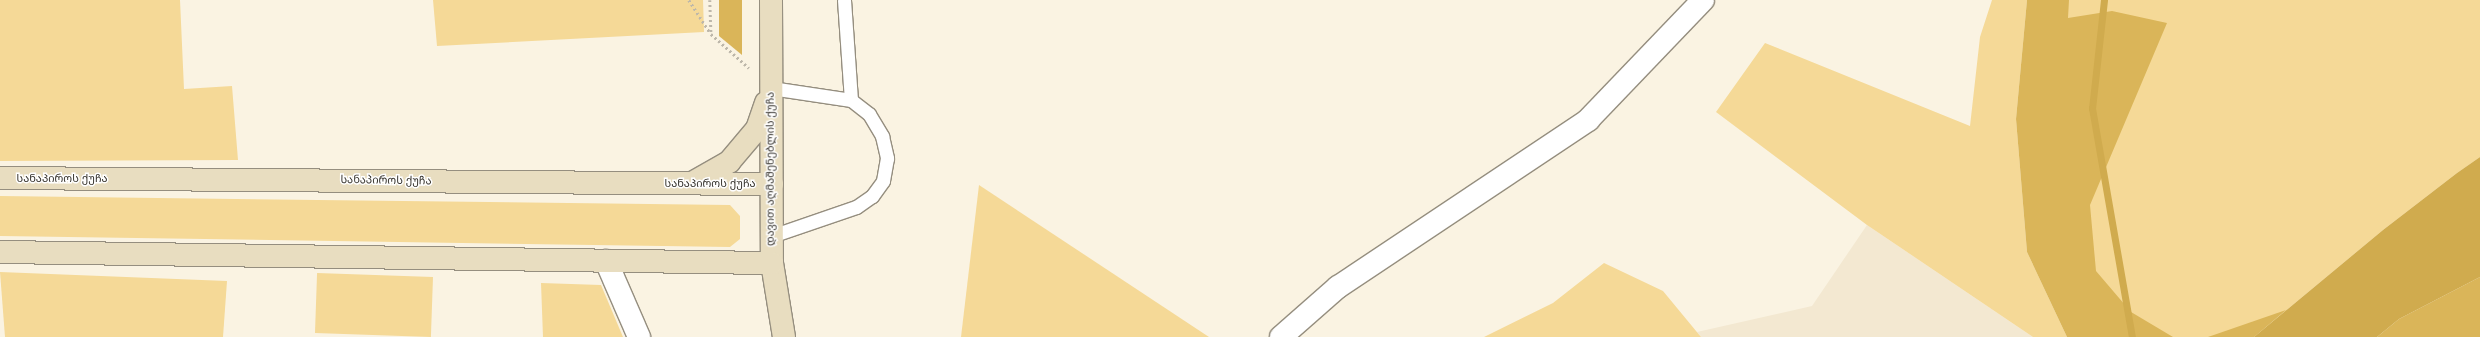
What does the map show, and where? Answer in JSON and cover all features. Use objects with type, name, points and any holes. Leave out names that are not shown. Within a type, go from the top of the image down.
[{"type":"main road","name":"დავით აღმაშენებლის ქუჩა","points":[[771,0],[772,263],[784,337]]},
{"type":"main road","points":[[691,184],[729,162],[757,129],[771,88]]},
{"type":"main road","name":"სანაპიროს ქუჩა","points":[[0,178],[772,184]]},
{"type":"main road","points":[[0,252],[772,263]]},
{"type":"street","points":[[1281,337],[1338,287],[1588,120],[1703,0]]},
{"type":"street","points":[[606,261],[639,337]]},
{"type":"lane","points":[[844,0],[851,100]]},
{"type":"lane","points":[[771,88],[851,100],[869,114],[882,136],[887,158],[884,181],[872,196],[856,207],[772,236]]},
{"type":"path","points":[[689,0],[711,34],[771,88]]},
{"type":"path","points":[[710,0],[711,34]]},
{"type":"shaded area","points":[[0,0],[180,0],[184,89],[232,86],[238,160],[0,161]]},
{"type":"shaded area","points":[[433,0],[703,0],[704,32],[437,46]]},
{"type":"shaded area","points":[[719,0],[742,0],[742,55],[719,36]]},
{"type":"shaded area","points":[[1992,0],[2027,0],[2016,119],[2027,252],[2067,337],[2033,337],[1867,225],[1716,112],[1765,43],[1970,126],[1980,37]]},
{"type":"shaded area","points":[[2027,0],[2069,0],[2068,18],[2112,11],[2167,23],[2090,205],[2096,271],[2131,312],[2173,337],[2067,337],[2027,252],[2016,119]]},
{"type":"shaded area","points":[[2062,0],[2480,0],[2480,157],[2383,230],[2254,337],[2093,337]]},
{"type":"shaded area","points":[[2480,157],[2480,277],[2399,319],[2377,337],[2254,337],[2383,230]]},
{"type":"shaded area","points":[[979,185],[1209,337],[961,337]]},
{"type":"shaded area","points":[[0,196],[730,205],[740,216],[740,239],[730,247],[0,236]]},
{"type":"shaded area","points":[[1867,225],[2033,337],[1701,337],[1697,332],[1812,306]]},
{"type":"shaded area","points":[[1604,263],[1663,291],[1701,337],[1484,337],[1553,303]]},
{"type":"shaded area","points":[[0,272],[227,281],[223,337],[5,337]]},
{"type":"shaded area","points":[[317,273],[433,277],[431,337],[315,333]]},
{"type":"shaded area","points":[[2480,277],[2480,337],[2377,337],[2399,319]]},
{"type":"shaded area","points":[[541,283],[601,285],[623,337],[543,337]]},
{"type":"shaded area","points":[[2286,310],[2254,337],[2208,337]]},
{"type":"waterway","points":[[2104,0],[2092,108],[2132,337]]}]
